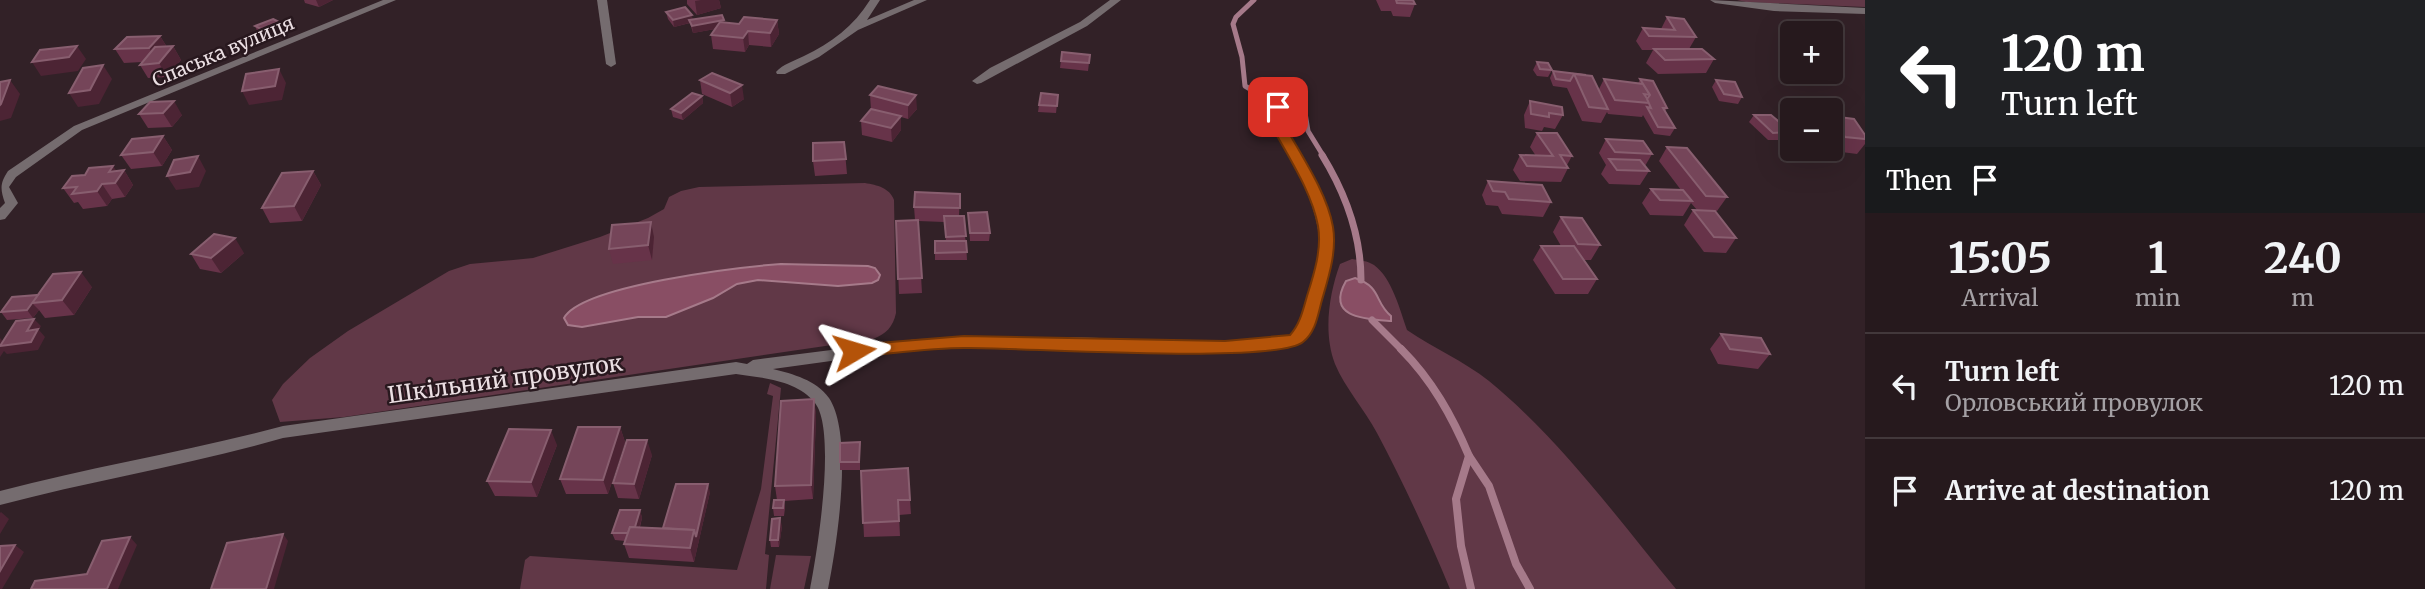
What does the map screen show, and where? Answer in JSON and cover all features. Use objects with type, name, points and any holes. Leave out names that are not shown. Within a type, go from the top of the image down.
[{"type":"street","name":"Спаська вулиця","points":[[0,216],[12,204],[3,187],[12,174],[78,128],[391,0]]},
{"type":"street","points":[[602,0],[611,64]]},
{"type":"street","points":[[854,30],[875,0]]},
{"type":"street","points":[[781,72],[854,30],[922,0]]},
{"type":"street","points":[[977,81],[995,69],[1076,31],[1100,16],[1116,0]]},
{"type":"street","points":[[1715,0],[1774,8],[1865,11]]},
{"type":"street","points":[[736,368],[918,344],[1055,342],[1225,348],[1272,345],[1295,340],[1305,330],[1326,255],[1325,226],[1314,196],[1273,117],[1278,107]]},
{"type":"street","name":"Шкільний провулок","points":[[0,498],[283,432],[736,368],[775,373],[797,381],[815,393],[829,409],[835,429],[835,453],[819,589]]},
{"type":"shaded area","points":[[1737,0],[1865,0],[1865,7],[1746,2]]},
{"type":"shaded area","points":[[865,183],[886,190],[894,200],[896,313],[888,329],[873,339],[344,417],[280,422],[272,400],[283,384],[310,358],[348,331],[449,271],[470,264],[533,258],[600,237],[648,218],[664,209],[669,197],[699,187]]},
{"type":"shaded area","points":[[1352,259],[1374,265],[1386,278],[1407,330],[1489,381],[1540,428],[1587,480],[1676,589],[1450,589],[1397,471],[1372,424],[1339,373],[1331,352],[1328,327],[1333,288],[1340,264]]},
{"type":"shaded area","points":[[781,264],[868,266],[875,268],[880,275],[878,280],[872,283],[838,286],[758,280],[737,284],[713,298],[666,317],[638,317],[582,327],[568,325],[564,318],[577,306],[630,287],[700,274]]},
{"type":"shaded area","points":[[1355,278],[1374,290],[1391,316],[1391,321],[1360,317],[1344,309],[1341,293],[1346,281]]},
{"type":"shaded area","points":[[770,383],[781,388],[765,554],[769,555],[766,589],[520,589],[525,560],[530,556],[737,570],[761,489],[773,396],[767,394]]},
{"type":"shaded area","points":[[776,555],[811,556],[804,589],[770,589]]},
{"type":"building","points":[[1396,0],[1413,0],[1415,4],[1397,3]]},
{"type":"building","points":[[685,7],[692,15],[673,20],[666,12]]},
{"type":"building","points":[[722,15],[724,20],[692,26],[689,20]]},
{"type":"building","points":[[744,17],[777,20],[770,33],[748,31],[743,38],[711,35],[720,22],[739,24]]},
{"type":"building","points":[[1667,17],[1684,19],[1696,37],[1649,36],[1643,28],[1675,30]]},
{"type":"building","points":[[273,19],[283,24],[265,31],[255,26]]},
{"type":"building","points":[[160,36],[149,48],[115,49],[127,37]]},
{"type":"building","points":[[77,46],[69,57],[32,62],[40,50]]},
{"type":"building","points":[[173,46],[159,63],[140,65],[155,47]]},
{"type":"building","points":[[1654,49],[1702,49],[1714,59],[1665,60]]},
{"type":"building","points":[[1062,52],[1090,55],[1089,63],[1061,61]]},
{"type":"building","points":[[1537,62],[1548,63],[1552,70],[1540,69]]},
{"type":"building","points":[[103,65],[90,90],[69,93],[83,68]]},
{"type":"building","points":[[279,69],[275,86],[242,91],[246,74]]},
{"type":"building","points":[[1553,71],[1586,75],[1574,74],[1570,81],[1556,79]]},
{"type":"building","points":[[712,73],[742,85],[730,93],[700,80]]},
{"type":"building","points":[[1574,74],[1592,76],[1608,109],[1589,107]]},
{"type":"building","points":[[1604,79],[1643,84],[1650,95],[1644,94],[1650,103],[1615,100]]},
{"type":"building","points":[[1640,79],[1653,81],[1667,108],[1663,108],[1675,128],[1658,127],[1647,107],[1651,108],[1647,99],[1650,95]]},
{"type":"building","points":[[10,80],[1,104],[0,105],[0,82]]},
{"type":"building","points":[[1716,80],[1735,82],[1742,97],[1724,94]]},
{"type":"building","points":[[878,86],[916,95],[908,105],[870,95]]},
{"type":"building","points":[[692,93],[702,96],[681,113],[671,109]]},
{"type":"building","points":[[1041,93],[1058,95],[1057,106],[1039,105]]},
{"type":"building","points":[[174,101],[163,113],[139,114],[150,102]]},
{"type":"building","points":[[1530,101],[1562,107],[1563,115],[1549,113],[1549,117],[1531,114]]},
{"type":"building","points":[[871,109],[901,116],[891,128],[861,121]]},
{"type":"building","points":[[1754,115],[1771,115],[1780,123],[1780,133],[1773,133]]},
{"type":"building","points":[[1843,118],[1854,119],[1865,139],[1845,137]]},
{"type":"building","points":[[1537,133],[1557,133],[1572,156],[1560,155],[1568,168],[1527,166],[1520,155],[1553,156]]},
{"type":"building","points":[[163,136],[153,152],[121,155],[132,139]]},
{"type":"building","points":[[1606,139],[1643,141],[1652,154],[1615,152]]},
{"type":"building","points":[[844,142],[846,159],[813,161],[813,143]]},
{"type":"building","points":[[1667,147],[1687,148],[1727,197],[1706,196]]},
{"type":"building","points":[[198,156],[190,172],[167,176],[174,160]]},
{"type":"building","points":[[1609,159],[1640,160],[1649,171],[1617,170]]},
{"type":"building","points":[[113,166],[109,172],[124,170],[115,183],[102,184],[97,191],[72,194],[77,187],[63,188],[72,176],[85,175],[89,168]]},
{"type":"building","points":[[313,171],[294,206],[262,208],[282,173]]},
{"type":"building","points":[[1488,181],[1542,185],[1551,202],[1509,199],[1505,192],[1493,191]]},
{"type":"building","points":[[1651,189],[1683,190],[1692,201],[1660,200]]},
{"type":"building","points":[[915,192],[960,194],[960,208],[914,207]]},
{"type":"building","points":[[1693,210],[1715,211],[1736,238],[1714,237]]},
{"type":"building","points":[[987,212],[990,233],[970,233],[968,213]]},
{"type":"building","points":[[944,216],[964,216],[966,236],[946,237]]},
{"type":"building","points":[[1561,217],[1582,218],[1600,245],[1578,244]]},
{"type":"building","points":[[918,220],[922,278],[898,279],[896,221]]},
{"type":"building","points":[[651,222],[648,245],[609,249],[612,225]]},
{"type":"building","points":[[214,234],[235,238],[211,258],[191,254]]},
{"type":"building","points":[[935,241],[966,241],[967,252],[935,253]]},
{"type":"building","points":[[1541,246],[1574,246],[1597,279],[1563,279]]},
{"type":"building","points":[[81,272],[62,300],[32,303],[53,274]]},
{"type":"building","points":[[38,295],[27,310],[1,312],[12,297]]},
{"type":"building","points":[[34,319],[27,331],[38,329],[31,342],[0,346],[16,321]]},
{"type":"building","points":[[1721,334],[1761,338],[1770,354],[1730,349]]},
{"type":"building","points":[[814,399],[811,485],[775,486],[781,401]]},
{"type":"building","points":[[578,427],[620,427],[603,480],[560,479]]},
{"type":"building","points":[[509,429],[551,430],[531,482],[487,481]]},
{"type":"building","points":[[627,440],[647,440],[634,484],[613,483]]},
{"type":"building","points":[[860,442],[859,462],[840,462],[840,443]]},
{"type":"building","points":[[908,468],[910,500],[898,500],[899,521],[863,523],[861,471]]},
{"type":"building","points":[[676,484],[708,484],[696,537],[694,530],[663,528]]},
{"type":"building","points":[[774,500],[784,500],[783,508],[773,508]]},
{"type":"building","points":[[620,510],[640,510],[635,527],[630,527],[628,533],[612,533]]},
{"type":"building","points":[[780,518],[778,540],[770,540],[772,519]]},
{"type":"building","points":[[630,527],[694,530],[690,548],[624,544]]},
{"type":"building","points":[[283,534],[266,589],[211,589],[227,543]]},
{"type":"building","points":[[130,537],[107,589],[31,589],[35,581],[87,574],[102,541]]},
{"type":"building","points":[[15,545],[0,571],[0,546]]},
{"type":"waterway","points":[[1254,0],[1236,17],[1233,24],[1242,57],[1245,86],[1265,98],[1304,107],[1308,131],[1324,157]]},
{"type":"waterway","points":[[1322,155],[1345,200],[1355,231],[1361,280]]},
{"type":"waterway","points":[[1372,320],[1401,349]]},
{"type":"waterway","points":[[1401,349],[1440,399],[1469,456]]},
{"type":"waterway","points":[[1469,456],[1489,486],[1516,564],[1530,589]]},
{"type":"waterway","points":[[1469,456],[1456,499],[1461,546],[1471,589]]},
{"type":"route","points":[[854,351],[964,342],[1068,342],[1225,348],[1272,345],[1295,340],[1305,330],[1326,255],[1325,226],[1299,164],[1273,117],[1278,107]]}]
